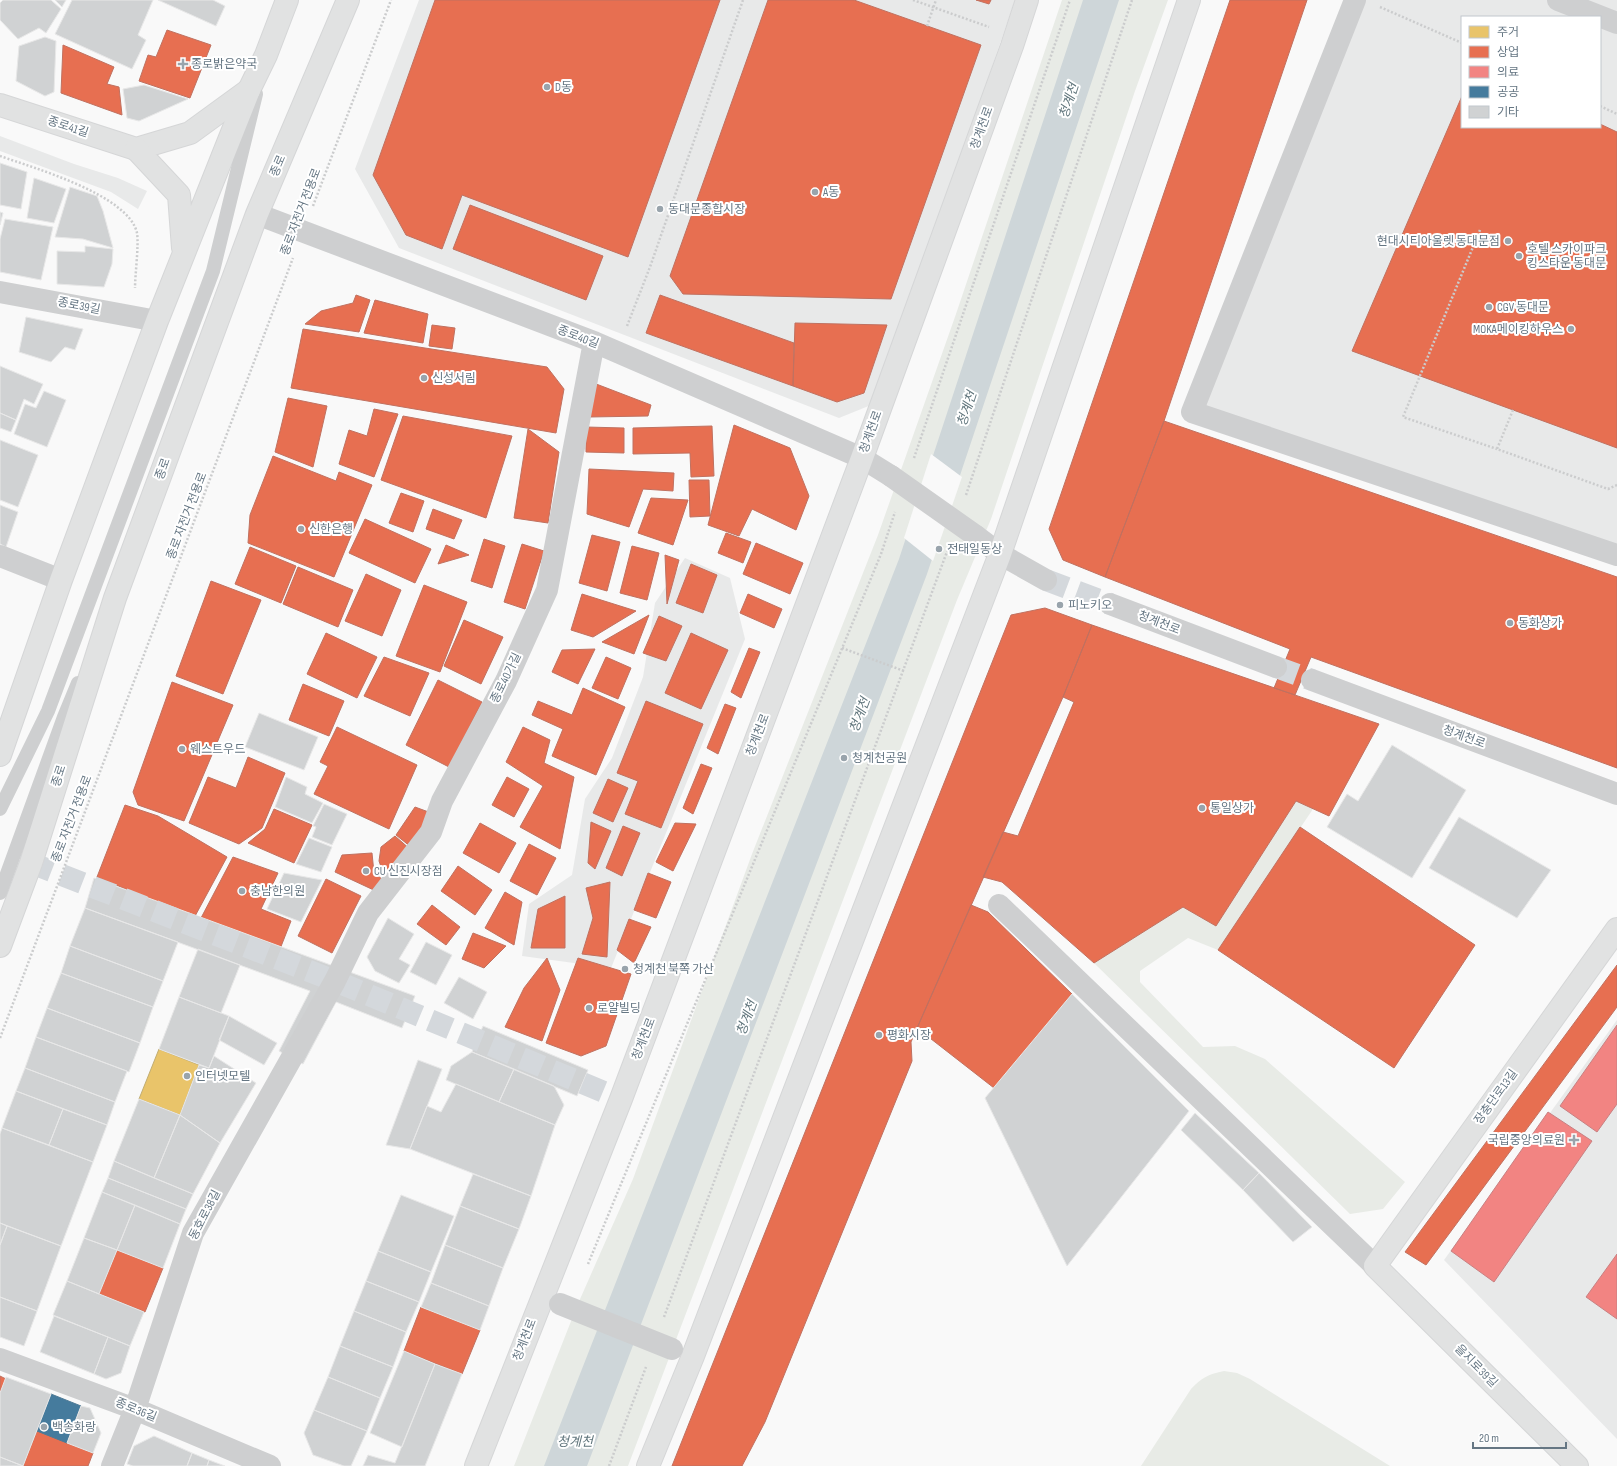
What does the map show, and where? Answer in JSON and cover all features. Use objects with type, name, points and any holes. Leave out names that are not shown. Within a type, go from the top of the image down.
[{"type":"main road","points":[[0,755],[61,580],[157,321],[249,90],[266,55],[287,0]]},
{"type":"main road","name":"종로","points":[[0,946],[31,863],[115,598],[257,214],[348,0]]},
{"type":"main road","name":"청계천로","points":[[476,1466],[551,1301],[621,1099],[862,458],[1012,46],[1027,0]]},
{"type":"main road","points":[[648,1466],[693,1356],[1000,554],[1189,0]]},
{"type":"main road","points":[[184,254],[179,194],[136,149],[190,132],[249,90]]},
{"type":"main road","name":"종로41길","points":[[0,105],[136,149]]},
{"type":"main road","name":"장충단로13길","points":[[1375,1266],[1617,929]]},
{"type":"main road","name":"을지로39길","points":[[1375,1266],[1577,1466]]},
{"type":"street","points":[[1355,0],[1192,412],[1617,555]]},
{"type":"street","points":[[1558,0],[1599,16]]},
{"type":"street","points":[[1601,17],[1617,23]]},
{"type":"street","name":"종로40길","points":[[257,214],[594,342],[862,458],[891,476],[1000,554]]},
{"type":"street","name":"종로39길","points":[[0,292],[157,321]]},
{"type":"street","name":"종로40가길","points":[[335,981],[368,913],[431,832],[442,801],[506,681],[547,590],[594,342]]},
{"type":"street","points":[[1000,554],[1046,580]]},
{"type":"street","points":[[0,556],[61,580]]},
{"type":"street","name":"청계천로","points":[[1110,604],[1276,667]]},
{"type":"street","name":"청계천로","points":[[1312,680],[1617,794]]},
{"type":"street","points":[[999,905],[1375,1266]]},
{"type":"street","name":"동호로38길","points":[[112,1466],[135,1409],[194,1233],[335,981]]},
{"type":"street","points":[[551,1301],[693,1356]]},
{"type":"street","name":"종로36길","points":[[0,1359],[135,1409],[270,1466]]},
{"type":"lane","points":[[0,809],[48,711],[213,271],[266,55]]},
{"type":"lane","points":[[0,893],[64,717],[115,598]]},
{"type":"path","name":"종로 자전거 전용로","points":[[0,1038],[391,0]]},
{"type":"path","points":[[617,353],[650,267],[743,0]]},
{"type":"path","points":[[913,0],[989,27]]},
{"type":"path","points":[[927,26],[936,0]]},
{"type":"path","points":[[911,464],[1070,0]]},
{"type":"path","points":[[966,497],[1132,0]]},
{"type":"path","points":[[1380,6],[1461,44]]},
{"type":"path","points":[[1601,106],[1617,114]]},
{"type":"path","points":[[0,156],[104,196],[124,212],[137,233],[134,317]]},
{"type":"path","points":[[1480,230],[1402,417],[1608,489],[1617,484]]},
{"type":"path","points":[[1497,449],[1513,410]]},
{"type":"path","points":[[587,1265],[881,554],[896,509]]},
{"type":"path","points":[[661,1325],[951,542]]},
{"type":"path","points":[[842,648],[904,671]]},
{"type":"path","points":[[609,1466],[648,1362]]},
{"type":"shaded area","name":"동대문종합시장","points":[[419,0],[1015,0],[876,403],[839,418],[399,248],[355,169]]},
{"type":"shaded area","name":"청계천공원","points":[[1062,0],[1168,0],[1135,91],[991,519],[957,600],[628,1466],[514,1466],[577,1306],[633,1179],[752,854],[878,535],[956,314]]},
{"type":"shaded area","points":[[1355,0],[1617,0],[1617,555],[1192,412]]},
{"type":"shaded area","points":[[0,136],[74,164],[118,178],[147,191],[138,209],[111,192],[0,151]]},
{"type":"shaded area","points":[[685,558],[730,578],[745,639],[611,968],[522,956],[529,904],[572,875],[585,799],[612,758],[643,677],[655,603]]},
{"type":"shaded area","points":[[1296,801],[1313,809],[1218,950],[1188,938],[1140,971],[1140,982],[1203,1047],[1235,1046],[1265,1059],[1405,1182],[1383,1209],[1350,1214],[1094,963],[1183,907],[1216,926]]},
{"type":"shaded area","name":"국립중앙의료원","points":[[1617,1020],[1617,1439],[1444,1260]]},
{"type":"shaded area","points":[[1224,1371],[1237,1373],[1250,1379],[1390,1466],[1141,1466],[1191,1389],[1206,1377]]},
{"type":"water","name":"청계천","points":[[1083,0],[1119,0],[927,574],[587,1466],[544,1466],[899,559]]},
{"type":"pier","points":[[931,454],[962,477],[933,561],[904,538]]},
{"type":"building: 주거","points":[[159,1049],[199,1065],[180,1115],[139,1099]]},
{"type":"building: 상업","name":"D동","points":[[435,0],[720,0],[628,257],[462,195],[442,249],[406,235],[373,175]]},
{"type":"building: 상업","name":"A동","points":[[768,0],[854,0],[981,45],[891,299],[683,294],[670,276]]},
{"type":"building: 상업","points":[[976,0],[991,0],[989,4]]},
{"type":"building: 상업","points":[[1230,0],[1307,0],[1164,421],[1105,577],[1063,560],[1049,529]]},
{"type":"building: 상업","points":[[167,30],[211,45],[190,98],[139,81],[148,55],[156,57]]},
{"type":"building: 상업","points":[[63,45],[114,67],[107,84],[119,87],[122,115],[61,93]]},
{"type":"building: 상업","name":"현대시티아울렛 동대문점","points":[[1461,98],[1461,128],[1601,128],[1601,124],[1617,132],[1617,448],[1352,351]]},
{"type":"building: 상업","points":[[470,205],[603,256],[586,300],[453,249]]},
{"type":"building: 상업","points":[[356,295],[370,300],[359,332],[305,324],[321,311],[353,303]]},
{"type":"building: 상업","points":[[660,295],[794,343],[793,386],[646,333]]},
{"type":"building: 상업","points":[[375,300],[428,314],[423,343],[364,333]]},
{"type":"building: 상업","points":[[795,323],[887,325],[864,393],[837,402],[793,386]]},
{"type":"building: 상업","points":[[432,325],[455,328],[452,349],[429,346]]},
{"type":"building: 상업","name":"신성서림","points":[[303,329],[547,367],[564,389],[556,433],[291,388]]},
{"type":"building: 상업","points":[[591,382],[651,405],[648,416],[589,417]]},
{"type":"building: 상업","points":[[288,398],[327,406],[313,467],[275,452]]},
{"type":"building: 상업","points":[[374,409],[398,414],[374,477],[339,464],[349,430],[367,436]]},
{"type":"building: 상업","points":[[403,416],[512,436],[486,518],[381,480]]},
{"type":"building: 상업","points":[[1164,421],[1617,577],[1617,768],[1311,657],[1295,695],[1274,688],[1290,649],[1105,577]]},
{"type":"building: 상업","points":[[734,425],[790,448],[809,496],[796,530],[752,509],[739,536],[708,525]]},
{"type":"building: 상업","points":[[712,426],[714,476],[691,477],[690,453],[633,454],[633,428]]},
{"type":"building: 상업","points":[[586,427],[624,428],[624,453],[586,452]]},
{"type":"building: 상업","points":[[528,429],[559,452],[548,523],[514,518]]},
{"type":"building: 상업","name":"신한은행","points":[[273,456],[336,481],[339,472],[372,485],[334,577],[248,543],[250,515]]},
{"type":"building: 상업","points":[[589,469],[674,473],[673,491],[643,489],[629,527],[587,514]]},
{"type":"building: 상업","points":[[689,480],[709,480],[710,516],[690,517]]},
{"type":"building: 상업","points":[[401,493],[424,501],[413,532],[389,523]]},
{"type":"building: 상업","points":[[651,498],[688,500],[673,545],[638,533]]},
{"type":"building: 상업","points":[[433,509],[462,520],[454,539],[426,529]]},
{"type":"building: 상업","points":[[365,519],[431,549],[415,583],[349,553]]},
{"type":"building: 상업","points":[[726,533],[751,542],[743,563],[718,553]]},
{"type":"building: 상업","points":[[592,535],[620,542],[607,591],[579,583]]},
{"type":"building: 상업","points":[[484,539],[505,546],[492,588],[471,581]]},
{"type":"building: 상업","points":[[756,543],[803,563],[790,594],[743,574]]},
{"type":"building: 상업","points":[[522,544],[544,551],[525,609],[504,602]]},
{"type":"building: 상업","points":[[446,545],[469,555],[438,564]]},
{"type":"building: 상업","points":[[632,546],[659,553],[647,600],[620,593]]},
{"type":"building: 상업","points":[[250,547],[296,566],[281,603],[235,584]]},
{"type":"building: 상업","points":[[665,555],[679,560],[667,604]]},
{"type":"building: 상업","points":[[691,564],[717,575],[703,613],[676,603]]},
{"type":"building: 상업","points":[[298,567],[353,590],[338,627],[283,604]]},
{"type":"building: 상업","points":[[366,574],[401,590],[382,636],[345,621]]},
{"type":"building: 상업","points":[[211,581],[261,600],[223,694],[176,676]]},
{"type":"building: 상업","points":[[424,585],[467,602],[440,672],[396,656]]},
{"type":"building: 상업","points":[[582,594],[636,611],[593,637],[571,630]]},
{"type":"building: 상업","points":[[748,594],[782,609],[774,628],[740,613]]},
{"type":"building: 상업","name":"평화시장","points":[[1045,608],[1092,625],[1063,697],[911,1042],[912,1061],[765,1422],[742,1466],[672,1466],[1011,615]]},
{"type":"building: 상업","points":[[649,615],[634,654],[602,642]]},
{"type":"building: 상업","points":[[659,616],[682,626],[666,661],[643,653]]},
{"type":"building: 상업","points":[[464,620],[503,637],[481,684],[444,666]]},
{"type":"building: 상업","points":[[1092,625],[1379,724],[1329,816],[1296,801],[1216,926],[1183,907],[1094,963],[1002,882],[983,877],[1003,832],[1018,836],[1074,702],[1063,697]]},
{"type":"building: 상업","points":[[326,633],[377,657],[357,698],[307,674]]},
{"type":"building: 상업","points":[[691,633],[728,650],[701,709],[665,693]]},
{"type":"building: 상업","points":[[749,648],[760,652],[741,698],[731,692]]},
{"type":"building: 상업","points":[[595,649],[578,684],[552,672],[562,650]]},
{"type":"building: 상업","points":[[384,657],[429,673],[410,716],[364,696]]},
{"type":"building: 상업","points":[[606,657],[631,668],[618,699],[592,688]]},
{"type":"building: 상업","points":[[438,680],[482,702],[449,767],[406,745]]},
{"type":"building: 상업","name":"웨스트우드","points":[[172,682],[233,705],[184,821],[138,805],[133,792]]},
{"type":"building: 상업","points":[[303,684],[344,701],[329,736],[289,720]]},
{"type":"building: 상업","points":[[583,688],[625,707],[596,775],[552,756],[563,729],[532,715],[538,701],[572,715]]},
{"type":"building: 상업","points":[[646,701],[703,724],[661,828],[625,814],[638,781],[617,773]]},
{"type":"building: 상업","points":[[725,704],[736,708],[718,754],[707,748]]},
{"type":"building: 상업","points":[[337,727],[417,765],[389,829],[314,794],[328,766],[320,762]]},
{"type":"building: 상업","points":[[523,727],[550,740],[544,763],[574,777],[560,849],[520,827],[543,786],[506,762]]},
{"type":"building: 상업","points":[[248,757],[285,773],[262,828],[239,844],[189,823],[208,777],[236,788]]},
{"type":"building: 상업","points":[[701,764],[712,768],[693,814],[683,808]]},
{"type":"building: 상업","points":[[507,777],[529,789],[514,817],[492,805]]},
{"type":"building: 상업","points":[[608,779],[628,788],[613,822],[593,813]]},
{"type":"building: 상업","points":[[125,805],[158,816],[227,857],[194,918],[97,877]]},
{"type":"building: 상업","points":[[415,807],[434,814],[411,847],[396,835]]},
{"type":"building: 상업","points":[[274,809],[312,825],[294,863],[248,843],[265,829]]},
{"type":"building: 상업","points":[[591,822],[611,831],[595,869],[588,863]]},
{"type":"building: 상업","points":[[480,823],[516,843],[499,873],[463,853]]},
{"type":"building: 상업","points":[[675,823],[696,824],[673,871],[656,862]]},
{"type":"building: 상업","points":[[623,826],[640,833],[622,876],[606,868]]},
{"type":"building: 상업","points":[[1300,827],[1475,945],[1394,1068],[1218,950]]},
{"type":"building: 상업","points":[[395,836],[411,850],[384,875],[379,861],[381,847]]},
{"type":"building: 상업","points":[[529,844],[556,858],[537,895],[510,881]]},
{"type":"building: 상업","points":[[372,853],[374,873],[386,882],[378,892],[335,872],[342,855]]},
{"type":"building: 상업","name":"충남한의원","points":[[233,857],[278,873],[261,909],[291,921],[280,949],[201,918]]},
{"type":"building: 상업","points":[[458,866],[492,890],[475,915],[441,891]]},
{"type":"building: 상업","points":[[648,873],[671,882],[656,918],[634,910]]},
{"type":"building: 상업","points":[[326,879],[361,896],[332,953],[298,936]]},
{"type":"building: 상업","points":[[610,882],[607,957],[582,954],[593,918],[586,888]]},
{"type":"building: 상업","points":[[505,892],[522,902],[514,945],[485,928]]},
{"type":"building: 상업","points":[[565,896],[565,948],[531,948],[538,909]]},
{"type":"building: 상업","points":[[432,905],[460,927],[446,945],[417,924]]},
{"type":"building: 상업","points":[[971,905],[988,912],[1072,994],[994,1088],[917,1028]]},
{"type":"building: 상업","points":[[629,919],[651,927],[634,963],[617,950]]},
{"type":"building: 상업","points":[[473,933],[506,946],[484,968],[462,959]]},
{"type":"building: 상업","points":[[547,958],[560,990],[542,1041],[505,1027],[524,988]]},
{"type":"building: 상업","name":"로얄빌딩","points":[[578,958],[631,974],[606,1046],[581,1056],[546,1043]]},
{"type":"building: 상업","points":[[1617,965],[1617,1007],[1426,1265],[1405,1252]]},
{"type":"building: 상업","points":[[117,1250],[163,1268],[145,1312],[99,1294]]},
{"type":"building: 상업","points":[[421,1307],[480,1330],[462,1374],[404,1351]]},
{"type":"building: 상업","points":[[0,1376],[6,1379],[0,1393]]},
{"type":"building: 상업","points":[[37,1431],[93,1453],[88,1466],[23,1466]]},
{"type":"building: 의료","points":[[1617,1025],[1617,1104],[1597,1132],[1560,1106]]},
{"type":"building: 의료","points":[[1548,1112],[1592,1141],[1494,1282],[1451,1251]]},
{"type":"building: 의료","points":[[1617,1254],[1617,1319],[1586,1297]]},
{"type":"building: 공공","points":[[51,1394],[81,1406],[67,1443],[37,1431]]},
{"type":"building: 기타","points":[[3,0],[51,0],[61,9],[46,33],[39,28],[18,39],[0,20],[0,3]]},
{"type":"building: 기타","points":[[55,0],[66,0],[62,7]]},
{"type":"building: 기타","points":[[72,0],[153,0],[138,35],[146,40],[132,69],[55,34]]},
{"type":"building: 기타","points":[[158,0],[213,0],[225,6],[216,26]]},
{"type":"building: 기타","points":[[45,37],[56,41],[54,92],[45,96],[16,81],[19,46]]},
{"type":"building: 기타","points":[[144,85],[188,99],[139,121],[127,118],[123,89]]},
{"type":"building: 기타","points":[[0,163],[27,172],[21,209],[0,205]]},
{"type":"building: 기타","points":[[34,178],[66,189],[54,223],[27,218]]},
{"type":"building: 기타","points":[[70,187],[97,196],[103,211],[113,248],[83,239],[55,237]]},
{"type":"building: 기타","points":[[0,212],[3,213],[0,225]]},
{"type":"building: 기타","points":[[5,219],[53,227],[41,280],[0,272],[0,239]]},
{"type":"building: 기타","points":[[85,246],[113,249],[112,264],[104,287],[57,284],[57,251],[85,252]]},
{"type":"building: 기타","points":[[26,317],[83,329],[75,350],[65,347],[51,362],[19,352]]},
{"type":"building: 기타","points":[[0,366],[43,384],[34,404],[24,399],[16,420],[0,413]]},
{"type":"building: 기타","points":[[44,391],[66,400],[47,447],[14,434],[25,404],[36,408]]},
{"type":"building: 기타","points":[[0,413],[16,420],[11,432],[0,428]]},
{"type":"building: 기타","points":[[0,440],[38,455],[18,507],[0,500]]},
{"type":"building: 기타","points":[[0,505],[18,512],[6,547],[0,544]]},
{"type":"building: 기타","points":[[259,713],[318,737],[304,770],[245,747]]},
{"type":"building: 기타","points":[[1392,745],[1466,790],[1412,878],[1327,827],[1347,794],[1358,801]]},
{"type":"building: 기타","points":[[286,777],[307,787],[305,794],[323,803],[312,823],[275,807]]},
{"type":"building: 기타","points":[[324,804],[347,814],[332,845],[312,837],[316,827],[313,826]]},
{"type":"building: 기타","points":[[1459,817],[1551,870],[1517,918],[1429,868]]},
{"type":"building: 기타","points":[[309,838],[332,847],[321,872],[296,864]]},
{"type":"building: 기타","points":[[284,873],[322,880],[301,922],[267,909]]},
{"type":"building: 기타","points":[[94,878],[415,996],[402,1028],[336,1002],[303,1064],[279,1051],[310,991],[85,908]]},
{"type":"building: 기타","points":[[85,908],[178,942],[163,981],[70,946]]},
{"type":"building: 기타","points":[[388,918],[414,934],[399,959],[410,965],[399,983],[375,971],[367,957]]},
{"type":"building: 기타","points":[[426,942],[452,955],[436,985],[410,972]]},
{"type":"building: 기타","points":[[70,946],[163,981],[153,1007],[61,973]]},
{"type":"building: 기타","points":[[198,949],[240,965],[221,1013],[179,997]]},
{"type":"building: 기타","points":[[61,973],[153,1007],[140,1043],[47,1008]]},
{"type":"building: 기타","points":[[459,977],[487,992],[473,1019],[444,1003]]},
{"type":"building: 기타","points":[[1072,994],[1189,1111],[1067,1266],[985,1098]]},
{"type":"building: 기타","points":[[179,997],[229,1016],[209,1068],[159,1049]]},
{"type":"building: 기타","points":[[47,1008],[140,1043],[129,1072],[36,1037]]},
{"type":"building: 기타","points":[[229,1016],[277,1043],[264,1065],[219,1040]]},
{"type":"building: 기타","points":[[483,1026],[588,1070],[577,1096],[472,1052]]},
{"type":"building: 기타","points":[[36,1037],[127,1071],[115,1102],[25,1068]]},
{"type":"building: 기타","points":[[472,1052],[514,1069],[499,1102],[446,1080],[451,1066]]},
{"type":"building: 기타","points":[[214,1056],[256,1083],[220,1143],[180,1115],[199,1065],[209,1068]]},
{"type":"building: 기타","points":[[418,1060],[442,1069],[410,1149],[386,1145]]},
{"type":"building: 기타","points":[[25,1068],[115,1102],[107,1125],[16,1091]]},
{"type":"building: 기타","points":[[514,1069],[554,1086],[564,1105],[555,1125],[499,1102]]},
{"type":"building: 기타","points":[[456,1084],[555,1125],[531,1196],[410,1149],[427,1106],[441,1112]]},
{"type":"building: 기타","points":[[16,1091],[63,1109],[49,1145],[2,1128]]},
{"type":"building: 기타","points":[[139,1099],[180,1115],[154,1178],[114,1161]]},
{"type":"building: 기타","points":[[63,1109],[107,1125],[93,1162],[49,1145]]},
{"type":"building: 기타","points":[[1195,1113],[1259,1173],[1243,1190],[1181,1130]]},
{"type":"building: 기타","points":[[180,1115],[220,1143],[193,1194],[154,1178]]},
{"type":"building: 기타","points":[[2,1128],[93,1162],[61,1246],[0,1223],[0,1134]]},
{"type":"building: 기타","points":[[114,1161],[193,1194],[186,1209],[108,1178]]},
{"type":"building: 기타","points":[[1259,1173],[1312,1227],[1293,1242],[1243,1190]]},
{"type":"building: 기타","points":[[473,1174],[531,1196],[519,1229],[460,1206]]},
{"type":"building: 기타","points":[[108,1178],[186,1209],[180,1224],[102,1192]]},
{"type":"building: 기타","points":[[102,1192],[135,1205],[117,1250],[84,1238]]},
{"type":"building: 기타","points":[[401,1195],[454,1216],[431,1272],[378,1251]]},
{"type":"building: 기타","points":[[135,1205],[180,1224],[163,1268],[117,1250]]},
{"type":"building: 기타","points":[[460,1206],[519,1229],[503,1268],[445,1245]]},
{"type":"building: 기타","points":[[0,1223],[7,1226],[0,1245]]},
{"type":"building: 기타","points":[[7,1226],[61,1246],[37,1311],[0,1297],[0,1245]]},
{"type":"building: 기타","points":[[84,1238],[117,1250],[99,1294],[67,1281]]},
{"type":"building: 기타","points":[[445,1245],[503,1268],[489,1306],[431,1283]]},
{"type":"building: 기타","points":[[378,1251],[431,1272],[419,1302],[366,1281]]},
{"type":"building: 기타","points":[[67,1281],[144,1312],[130,1346],[53,1315]]},
{"type":"building: 기타","points":[[366,1281],[419,1302],[406,1332],[354,1311]]},
{"type":"building: 기타","points":[[431,1283],[489,1306],[480,1330],[421,1307]]},
{"type":"building: 기타","points":[[0,1297],[37,1311],[24,1346],[0,1337]]},
{"type":"building: 기타","points":[[354,1311],[406,1332],[393,1367],[340,1346]]},
{"type":"building: 기타","points":[[54,1316],[108,1337],[94,1374],[40,1352]]},
{"type":"building: 기타","points":[[108,1337],[130,1346],[121,1373],[106,1379],[94,1374]]},
{"type":"building: 기타","points":[[340,1346],[393,1367],[380,1398],[328,1377]]},
{"type":"building: 기타","points":[[404,1351],[435,1364],[402,1447],[370,1433]]},
{"type":"building: 기타","points":[[435,1364],[462,1374],[425,1466],[363,1466],[368,1455],[395,1463]]},
{"type":"building: 기타","points":[[6,1377],[51,1394],[23,1466],[0,1457],[0,1393]]},
{"type":"building: 기타","points":[[328,1377],[380,1398],[367,1431],[314,1410]]},
{"type":"building: 기타","points":[[81,1406],[90,1408],[101,1433],[93,1453],[67,1443]]},
{"type":"building: 기타","points":[[314,1410],[367,1431],[351,1466],[344,1466],[313,1455],[304,1433]]},
{"type":"building: 기타","points":[[154,1436],[192,1453],[187,1466],[133,1466],[127,1464],[134,1446]]},
{"type":"building: 기타","points":[[192,1453],[209,1460],[207,1466],[187,1466]]},
{"type":"building: 기타","points":[[0,1457],[23,1466],[0,1466]]},
{"type":"building: 기타","points":[[209,1460],[225,1466],[207,1466]]},
{"type":"tunnel","points":[[1046,580],[1110,604]]},
{"type":"tunnel","points":[[1276,667],[1312,680]]},
{"type":"tunnel","points":[[31,863],[335,981],[621,1099]]},
{"type":"place","name":"종로밝은약국","points":[[183,64]]},
{"type":"place","name":"D동","points":[[547,87]]},
{"type":"place","name":"A동","points":[[815,192]]},
{"type":"place","name":"동대문종합시장","points":[[660,209]]},
{"type":"place","name":"현대시티아울렛 동대문점","points":[[1508,241]]},
{"type":"place","name":"호텔 스카이파크 킹스타운 동대문","points":[[1519,256]]},
{"type":"place","name":"CGV 동대문","points":[[1489,307]]},
{"type":"place","name":"MOKA메이킹하우스","points":[[1571,329]]},
{"type":"place","name":"신성서림","points":[[424,378]]},
{"type":"place","name":"신한은행","points":[[301,529]]},
{"type":"place","name":"전태일동상","points":[[939,549]]},
{"type":"place","name":"피노키오","points":[[1060,605]]},
{"type":"place","name":"동화상가","points":[[1510,623]]},
{"type":"place","name":"웨스트우드","points":[[182,749]]},
{"type":"place","name":"청계천공원","points":[[844,758]]},
{"type":"place","name":"통일상가","points":[[1202,808]]},
{"type":"place","name":"CU 신진시장점","points":[[366,871]]},
{"type":"place","name":"충남한의원","points":[[242,891]]},
{"type":"place","name":"청계천 북쪽 가산","points":[[625,969]]},
{"type":"place","name":"로얄빌딩","points":[[589,1008]]},
{"type":"place","name":"평화시장","points":[[879,1035]]},
{"type":"place","name":"인터넷모텔","points":[[187,1076]]},
{"type":"place","name":"국립중앙의료원","points":[[1574,1140]]},
{"type":"place","name":"백송화랑","points":[[44,1427]]}]
